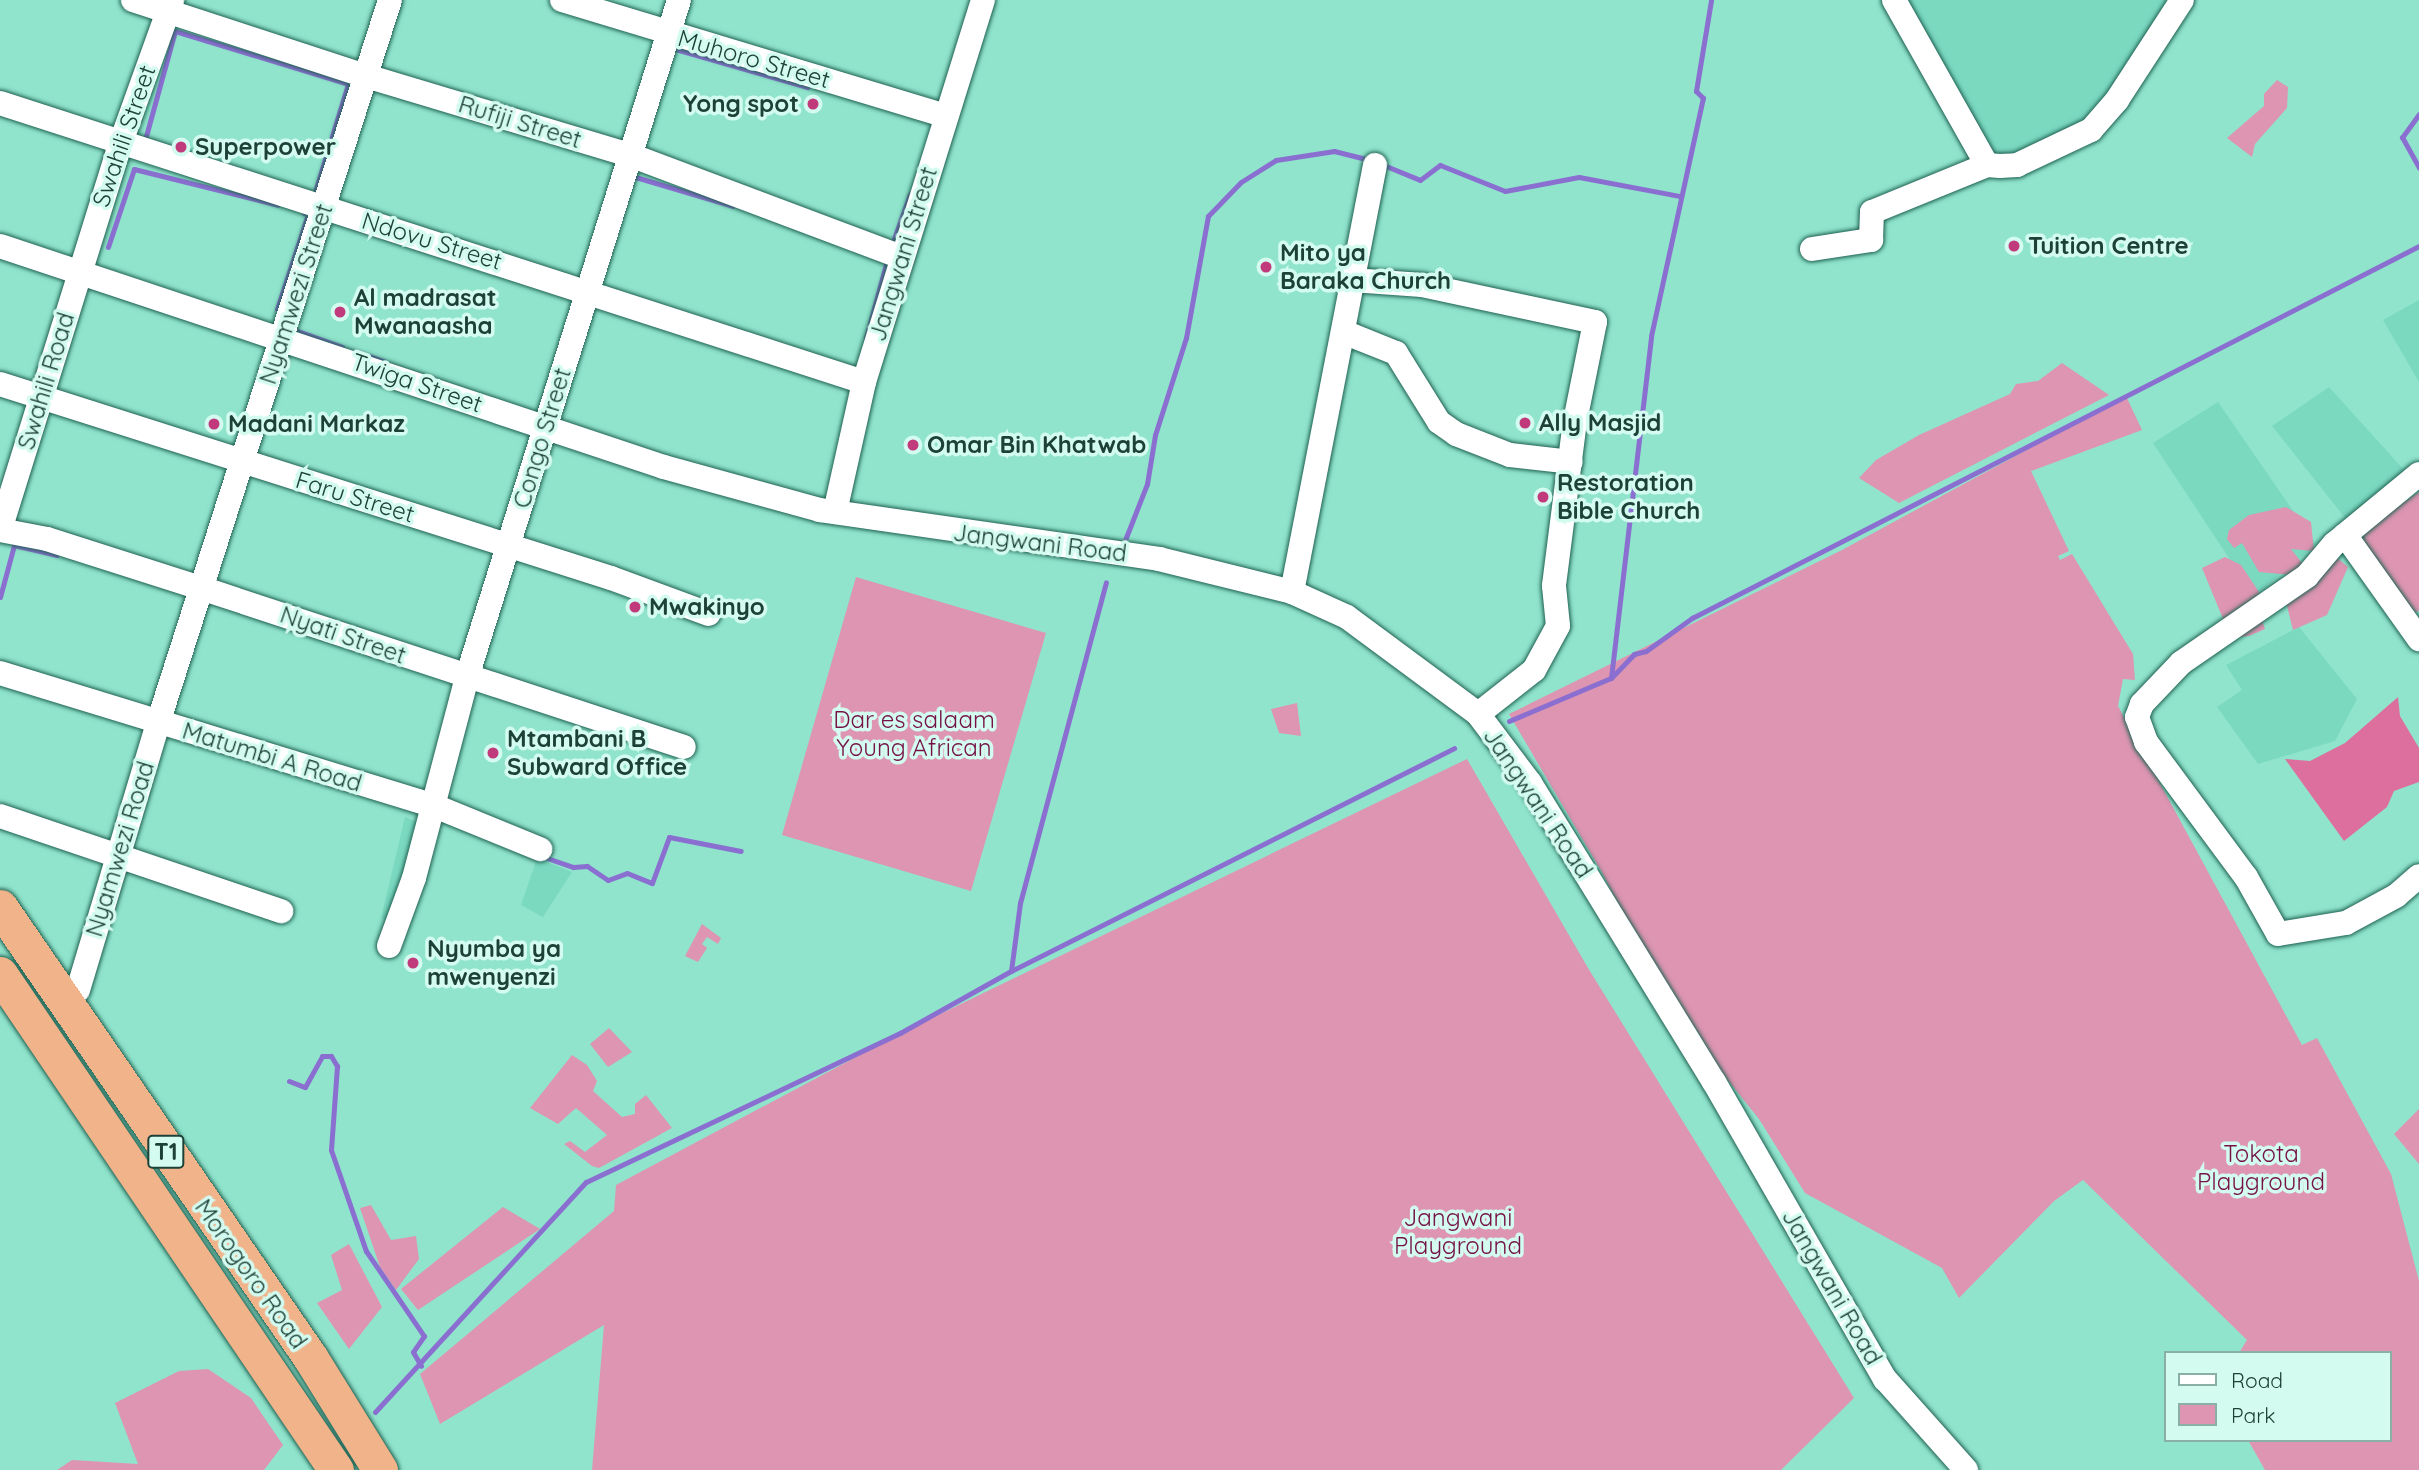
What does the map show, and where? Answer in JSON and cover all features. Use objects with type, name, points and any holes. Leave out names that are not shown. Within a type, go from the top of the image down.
[{"type":"highway","name":"Morogoro Road","points":[[0,907],[335,1395],[373,1460]]},
{"type":"highway","name":"Morogoro Road","points":[[0,974],[336,1470]]},
{"type":"street","name":"Rufiji Street","points":[[133,0],[169,5],[366,76],[630,155],[902,257]]},
{"type":"street","name":"Nyamwezi Street","points":[[204,589],[390,0]]},
{"type":"street","name":"Muhoro Street","points":[[562,0],[946,116]]},
{"type":"street","name":"Congo Street","points":[[389,946],[414,878],[467,677],[679,0]]},
{"type":"street","name":"Jangwani Street","points":[[835,512],[864,382],[983,0]]},
{"type":"street","points":[[1894,0],[1987,165]]},
{"type":"street","points":[[1812,249],[1871,240],[1872,212],[1987,165],[2017,164],[2091,130],[2116,100],[2182,0]]},
{"type":"street","name":"Swahili Street","points":[[79,272],[169,5]]},
{"type":"street","name":"Ndovu Street","points":[[0,103],[587,290],[864,382]]},
{"type":"street","points":[[1292,592],[1310,487],[1346,333],[1352,280],[1375,165]]},
{"type":"street","name":"Twiga Street","points":[[0,246],[282,337],[664,467],[835,512]]},
{"type":"street","name":"Swahili Road","points":[[0,530],[79,272]]},
{"type":"street","points":[[1352,280],[1422,285],[1595,322],[1571,462],[1554,586],[1558,626],[1534,670],[1478,714]]},
{"type":"street","points":[[1346,333],[1396,353],[1439,422],[1456,434],[1510,455],[1571,462]]},
{"type":"street","name":"Faru Street","points":[[0,384],[709,614]]},
{"type":"street","points":[[2419,474],[2345,534],[2307,576],[2181,663],[2142,704],[2137,717],[2146,742],[2246,877],[2278,934],[2346,923],[2396,896],[2419,876]]},
{"type":"street","name":"Jangwani Road","points":[[835,512],[877,521],[1159,559],[1292,592],[1346,617],[1478,714],[1531,783],[1571,847],[1714,1082],[1885,1379],[1954,1466]]},
{"type":"street","name":"Nyati Street","points":[[0,530],[47,539],[684,747]]},
{"type":"street","points":[[2345,534],[2419,639]]},
{"type":"street","name":"Nyamwezi Road","points":[[78,990],[158,723],[204,589]]},
{"type":"street","name":"Matumbi A Road","points":[[0,673],[432,805],[540,849]]},
{"type":"street","points":[[0,816],[281,911]]},
{"type":"shaded area","points":[[1898,0],[2168,0],[2106,98],[2083,123],[2030,153],[1995,158]]},
{"type":"shaded area","points":[[2419,300],[2419,382],[2383,320]]},
{"type":"shaded area","points":[[2329,387],[2405,471],[2346,519],[2272,426]]},
{"type":"shaded area","points":[[2218,402],[2316,544],[2254,596],[2153,443]]},
{"type":"shaded area","points":[[2299,627],[2357,699],[2335,741],[2258,764],[2217,707],[2242,690],[2226,665]]},
{"type":"shaded area","points":[[2398,697],[2400,716],[2419,748],[2419,782],[2394,791],[2387,807],[2344,841],[2285,759],[2310,761],[2345,743]]},
{"type":"shaded area","points":[[405,817],[423,825],[392,923],[381,918]]},
{"type":"shaded area","points":[[537,858],[572,872],[543,917],[521,905]]},
{"type":"green space","points":[[2277,80],[2288,87],[2287,108],[2255,144],[2252,157],[2227,138],[2264,106],[2264,94]]},
{"type":"green space","points":[[2062,363],[2109,395],[1899,503],[1859,478],[1876,460],[1919,435],[2010,394],[2016,384],[2038,381]]},
{"type":"green space","name":"Tokota Playground","points":[[2126,396],[2142,430],[2031,471],[2069,551],[2058,556],[2060,560],[2072,554],[2133,654],[2135,680],[2123,679],[2118,706],[2302,1045],[2317,1038],[2391,1174],[2419,1281],[2419,1470],[2265,1470],[2249,1442],[2391,1442],[2391,1351],[2240,1351],[2247,1340],[2083,1180],[2054,1201],[1959,1298],[1942,1268],[1805,1193],[1759,1119],[1680,1021],[1601,871],[1509,714],[1842,550]]},
{"type":"green space","points":[[2419,492],[2419,610],[2416,613],[2352,537]]},
{"type":"green space","points":[[2286,507],[2311,522],[2314,551],[2291,549],[2313,577],[2259,572],[2242,543],[2234,548],[2227,539],[2229,530],[2249,515]]},
{"type":"green space","points":[[2329,551],[2348,567],[2327,615],[2293,630],[2286,602]]},
{"type":"green space","points":[[2225,557],[2241,565],[2265,601],[2259,611],[2265,629],[2249,636],[2231,638],[2202,568]]},
{"type":"green space","name":"Dar es salaam Young African","points":[[856,577],[1046,633],[971,891],[782,835]]},
{"type":"green space","points":[[1297,703],[1301,736],[1279,733],[1271,709]]},
{"type":"green space","name":"Jangwani Playground","points":[[1467,759],[1588,968],[1854,1398],[1781,1470],[592,1470],[604,1325],[440,1424],[420,1374],[614,1211],[616,1185],[901,1033]]},
{"type":"green space","points":[[702,924],[721,938],[718,944],[707,937],[702,944],[707,948],[698,962],[685,956]]},
{"type":"green space","points":[[609,1028],[632,1052],[608,1067],[590,1044]]},
{"type":"green space","points":[[572,1055],[587,1065],[597,1081],[593,1091],[622,1117],[635,1114],[635,1104],[646,1095],[672,1128],[599,1168],[592,1166],[564,1144],[570,1141],[585,1152],[607,1135],[576,1108],[558,1124],[530,1108]]},
{"type":"green space","points":[[2419,1109],[2419,1164],[2394,1134]]},
{"type":"green space","points":[[371,1205],[391,1240],[416,1236],[419,1259],[396,1290],[380,1267],[360,1208]]},
{"type":"green space","points":[[503,1207],[540,1229],[418,1310],[401,1289]]},
{"type":"green space","points":[[349,1244],[382,1307],[349,1349],[317,1303],[342,1290],[331,1255]]},
{"type":"green space","points":[[208,1369],[251,1398],[283,1445],[264,1470],[57,1470],[72,1460],[138,1464],[115,1403],[179,1371]]},
{"type":"waterway","points":[[1611,678],[1651,336],[1703,98],[1696,91],[1711,0]]},
{"type":"waterway","points":[[175,31],[348,84],[314,195],[143,147],[175,31]]},
{"type":"waterway","points":[[672,48],[807,87]]},
{"type":"waterway","points":[[2419,114],[2402,137],[2419,168]]},
{"type":"waterway","points":[[1125,540],[1147,484],[1155,435],[1186,338],[1208,216],[1241,182],[1276,160],[1334,151],[1369,160]]},
{"type":"waterway","points":[[1381,164],[1420,180],[1440,165],[1505,191],[1579,177],[1680,196]]},
{"type":"waterway","points":[[108,247],[134,169],[278,205]]},
{"type":"waterway","points":[[632,176],[733,206]]},
{"type":"waterway","points":[[891,247],[910,194]]},
{"type":"waterway","points":[[277,309],[308,214],[304,213]]},
{"type":"waterway","points":[[1509,721],[1611,678],[1634,654],[1646,651],[1692,618],[2419,246]]},
{"type":"waterway","points":[[866,338],[887,260]]},
{"type":"waterway","points":[[292,329],[342,347]]},
{"type":"waterway","points":[[358,352],[385,362]]},
{"type":"waterway","points":[[0,597],[14,545],[57,555]]},
{"type":"waterway","points":[[1011,971],[1020,903],[1106,582]]},
{"type":"waterway","points":[[375,1412],[586,1182],[900,1033],[1011,971],[1454,748]]},
{"type":"waterway","points":[[544,857],[573,867],[587,866],[608,880],[627,873],[652,883],[669,837],[741,851]]},
{"type":"waterway","points":[[289,1081],[305,1087],[322,1056],[331,1056],[337,1066],[331,1150],[366,1251],[424,1336],[413,1352],[421,1366]]},
{"type":"place","name":"Yong spot","points":[[813,104]]},
{"type":"place","name":"Superpower","points":[[181,147]]},
{"type":"place","name":"Tuition Centre","points":[[2014,246]]},
{"type":"place","name":"Mito ya Baraka Church","points":[[1266,267]]},
{"type":"place","name":"Al madrasat Mwanaasha","points":[[340,312]]},
{"type":"place","name":"Ally Masjid","points":[[1525,423]]},
{"type":"place","name":"Madani Markaz","points":[[214,424]]},
{"type":"place","name":"Omar Bin Khatwab","points":[[913,445]]},
{"type":"place","name":"Restoration Bible Church","points":[[1543,497]]},
{"type":"place","name":"Mwakinyo","points":[[635,607]]},
{"type":"place","name":"Mtambani B Subward Office","points":[[493,753]]},
{"type":"place","name":"Nyumba ya mwenyenzi","points":[[413,963]]}]
